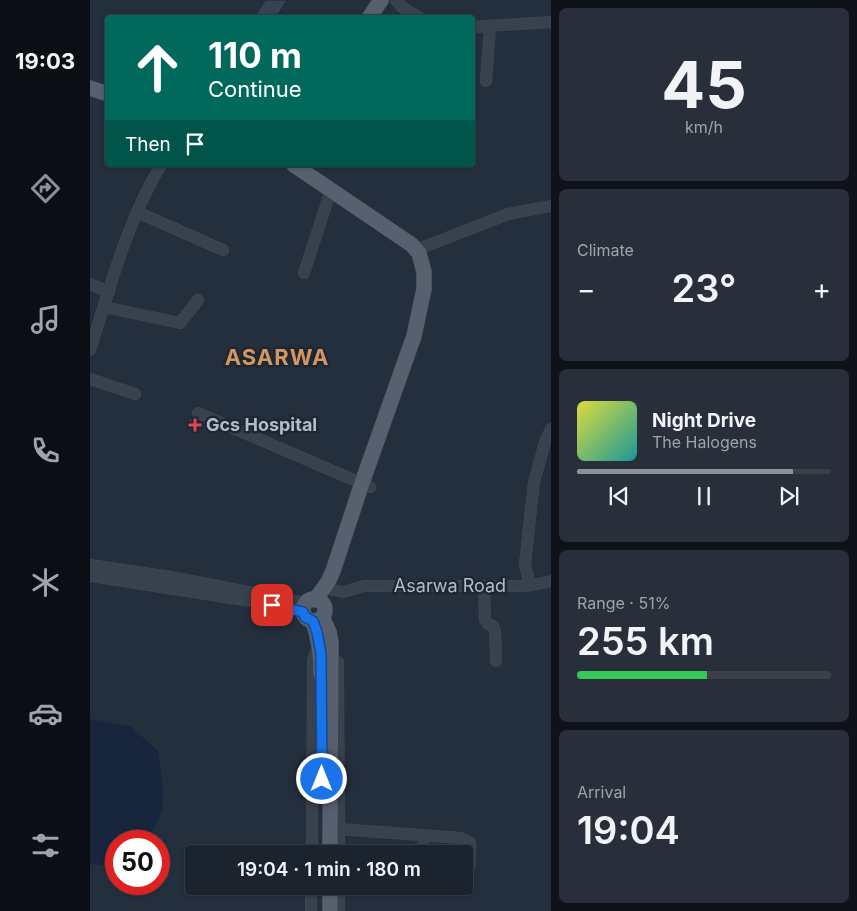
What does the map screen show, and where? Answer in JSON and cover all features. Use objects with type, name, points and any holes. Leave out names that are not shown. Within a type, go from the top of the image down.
[{"type":"main road","points":[[371,15],[380,0]]},
{"type":"main road","points":[[90,79],[105,85]]},
{"type":"main road","points":[[90,88],[105,93]]},
{"type":"main road","points":[[297,167],[420,248],[430,259],[432,273],[432,290],[414,348],[366,485],[345,562],[322,599],[329,632],[325,648],[322,845]]},
{"type":"main road","points":[[314,167],[408,230],[418,238],[420,248]]},
{"type":"main road","points":[[325,648],[330,845]]},
{"type":"main road","points":[[321,911],[322,895]]},
{"type":"main road","points":[[330,895],[330,911]]},
{"type":"street","points":[[396,0],[402,7],[415,15]]},
{"type":"street","points":[[475,27],[551,22]]},
{"type":"street","points":[[486,81],[490,27]]},
{"type":"street","points":[[90,350],[108,292],[137,212],[160,167]]},
{"type":"street","points":[[304,273],[331,190]]},
{"type":"street","points":[[420,248],[508,214],[551,206]]},
{"type":"street","points":[[137,212],[222,250]]},
{"type":"street","points":[[90,284],[108,292]]},
{"type":"street","points":[[104,307],[180,323],[198,300]]},
{"type":"street","points":[[90,379],[135,394]]},
{"type":"street","points":[[198,413],[366,485]]},
{"type":"street","points":[[530,585],[525,564],[534,482],[545,442],[551,429]]},
{"type":"street","points":[[90,565],[193,587],[243,590],[322,599]]},
{"type":"street","points":[[90,576],[322,599]]},
{"type":"street","name":"Asarwa Road","points":[[322,599],[364,586],[484,587],[551,582]]},
{"type":"street","points":[[484,587],[485,620],[495,630],[496,661]]},
{"type":"street","points":[[312,845],[314,660],[325,648],[338,654],[339,845]]},
{"type":"street","points":[[339,829],[461,838],[470,843],[470,845]]},
{"type":"street","points":[[423,845],[424,835]]},
{"type":"street","points":[[311,911],[312,895]]},
{"type":"street","points":[[339,895],[339,911]]},
{"type":"water","points":[[90,719],[130,726],[158,751],[163,786],[162,811],[153,830],[105,830],[105,865],[90,864]]},
{"type":"building","points":[[265,0],[287,0],[278,15],[256,15]]},
{"type":"building","points":[[190,417],[200,422],[197,431],[187,428]]},
{"type":"place","name":"Gcs Hospital","points":[[195,425]]},
{"type":"district","name":"ASARWA","points":[[277,357]]},
{"type":"route","points":[[272,605],[303,612],[308,620],[313,621],[317,632],[321,654],[322,779]]}]
